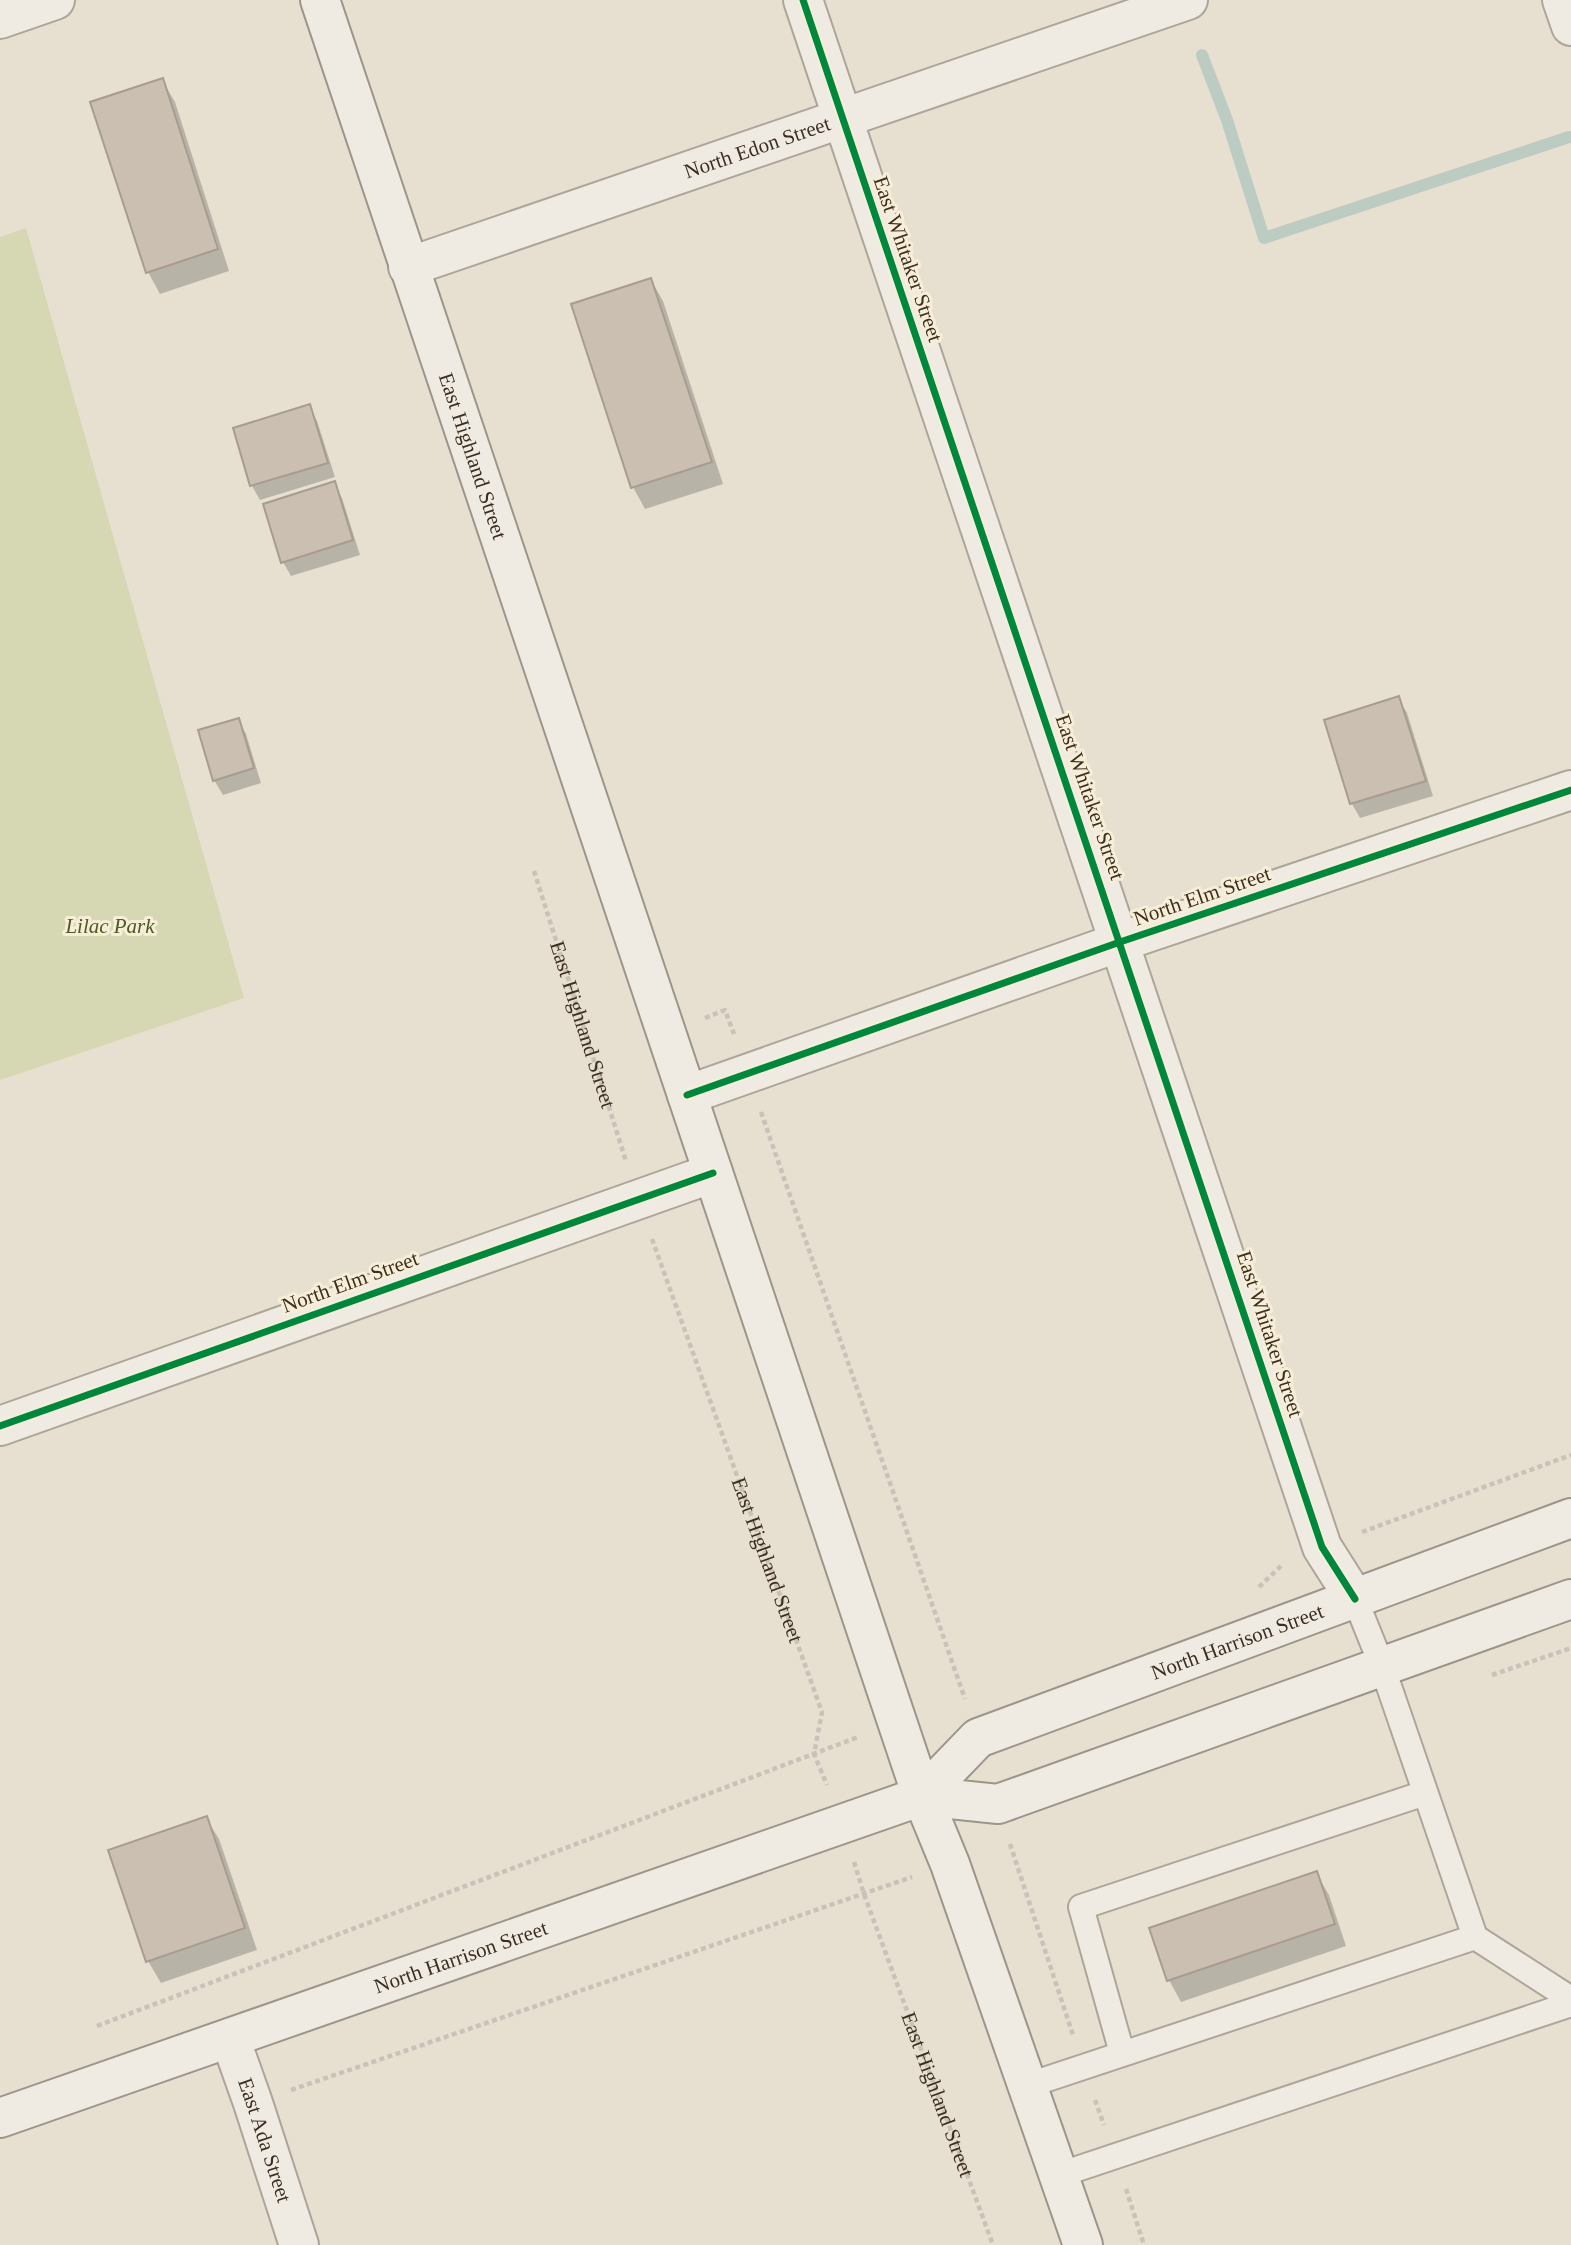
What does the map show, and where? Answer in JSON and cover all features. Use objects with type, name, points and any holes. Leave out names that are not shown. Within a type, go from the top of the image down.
[{"type":"street","points":[[0,19],[55,0]]},
{"type":"street","name":"East Highland Street","points":[[320,0],[922,1796],[950,1864],[1083,2245]]},
{"type":"street","name":"East Whitaker Street","points":[[803,0],[1322,1547],[1355,1599]]},
{"type":"street","name":"North Edon Street","points":[[408,267],[1188,0]]},
{"type":"street","points":[[1562,0],[1571,26]]},
{"type":"street","name":"North Elm Street","points":[[687,1095],[1120,942],[1571,790]]},
{"type":"street","name":"North Elm Street","points":[[0,1426],[713,1173]]},
{"type":"street","name":"North Harrison Street","points":[[0,2118],[922,1796],[978,1738],[1571,1518]]},
{"type":"street","name":"North Harrison Street","points":[[922,1796],[998,1804],[1571,1599]]},
{"type":"street","name":"East Ada Street","points":[[230,2038],[299,2245]]},
{"type":"lane","points":[[1355,1599],[1382,1666],[1475,1937],[1571,2001]]},
{"type":"lane","points":[[1122,2053],[1081,1907],[1426,1793]]},
{"type":"lane","points":[[1026,2086],[1475,1937]]},
{"type":"lane","points":[[1059,2175],[1571,2001]]},
{"type":"path","points":[[666,1032],[725,1010],[978,1738]]},
{"type":"path","points":[[1252,1594],[1290,1558],[1571,1455]]},
{"type":"path","points":[[97,2026],[897,1722],[978,1694]]},
{"type":"path","points":[[998,1804],[1144,2245]]},
{"type":"green space","name":"Lilac Park","points":[[26,228],[244,998],[0,1080],[0,237]]},
{"type":"building","points":[[163,78],[218,249],[146,273],[90,102]]},
{"type":"building","points":[[651,278],[712,462],[631,488],[571,304]]},
{"type":"building","points":[[310,404],[328,463],[250,486],[233,428]]},
{"type":"building","points":[[335,481],[353,540],[281,563],[263,504]]},
{"type":"building","points":[[1399,696],[1426,781],[1350,804],[1324,720]]},
{"type":"building","points":[[239,718],[254,768],[213,781],[198,730]]},
{"type":"building","points":[[207,1816],[245,1928],[146,1962],[108,1850]]},
{"type":"building","points":[[1317,1871],[1335,1924],[1167,1981],[1149,1928]]},
{"type":"waterway","points":[[1202,55],[1227,120],[1264,238],[1569,137]]},
{"type":"cycle path","points":[[803,0],[1322,1547],[1355,1599]]},
{"type":"cycle path","points":[[687,1095],[1120,942],[1571,790]]},
{"type":"cycle path","points":[[0,1426],[713,1173]]}]
